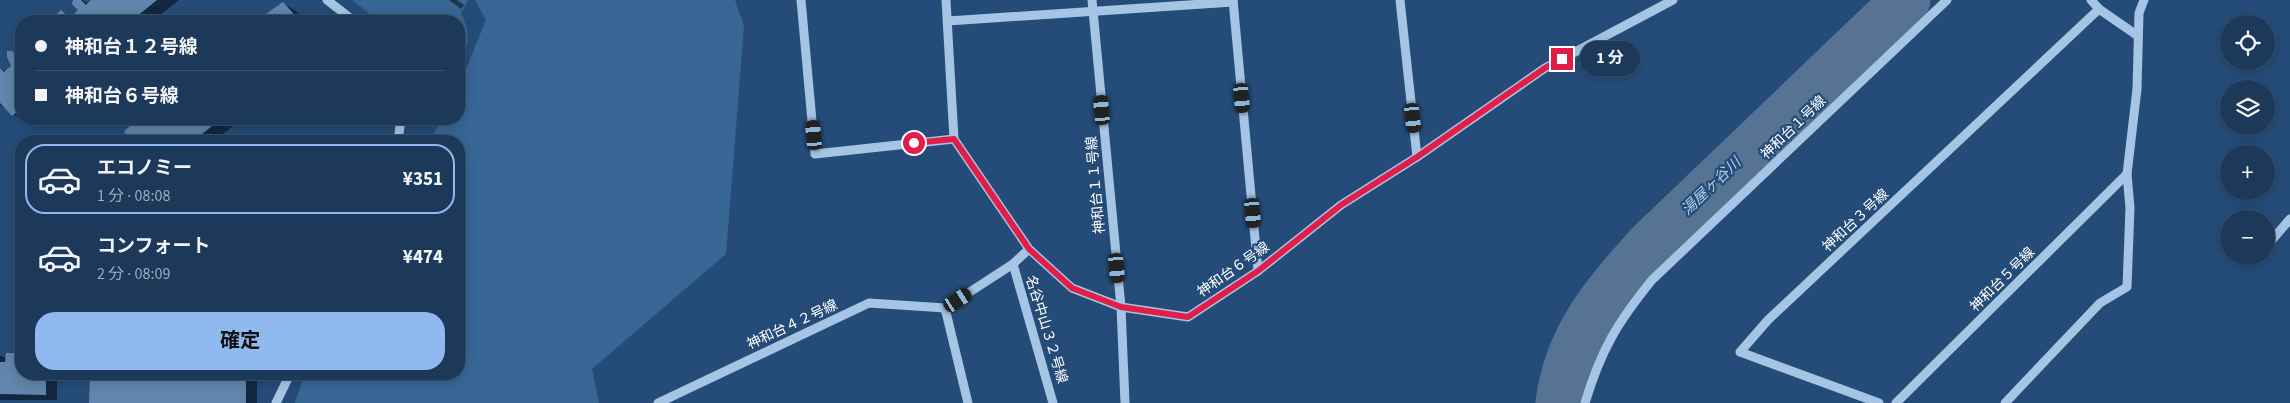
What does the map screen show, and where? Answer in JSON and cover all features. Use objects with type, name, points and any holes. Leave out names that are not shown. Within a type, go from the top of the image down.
[{"type":"street","points":[[327,0],[346,15]]},
{"type":"street","points":[[801,0],[815,154],[954,139],[946,0]]},
{"type":"street","name":"神和台１１号線","points":[[1092,0],[1121,307],[1125,403]]},
{"type":"street","points":[[1400,0],[1417,157]]},
{"type":"street","name":"神和台６号線","points":[[954,139],[1029,249],[1072,288],[1121,307],[1188,317],[1258,271],[1341,205],[1417,157],[1545,68],[1673,0]]},
{"type":"street","name":"神和台１号線","points":[[1585,403],[1597,364],[1606,346],[1627,311],[1652,280],[1947,0]]},
{"type":"street","points":[[2091,0],[2099,9],[2138,36]]},
{"type":"street","points":[[2005,403],[2100,303],[2127,287],[2130,208],[2127,174],[2137,89],[2139,13],[2144,0]]},
{"type":"street","points":[[948,22],[1233,1],[1258,271]]},
{"type":"street","name":"神和台３号線","points":[[1879,403],[1740,352],[1768,320],[2099,9]]},
{"type":"street","name":"神和台５号線","points":[[1896,403],[2127,174]]},
{"type":"street","points":[[2275,236],[2290,219]]},
{"type":"street","points":[[968,403],[945,308],[1013,264],[1029,249]]},
{"type":"street","name":"名谷中山３２号線","points":[[1013,264],[1053,403]]},
{"type":"street","name":"神和台４２号線","points":[[658,403],[869,303],[945,308]]},
{"type":"street","points":[[276,403],[287,380]]},
{"type":"shaded area","points":[[352,0],[468,0],[462,15],[371,15]]},
{"type":"shaded area","points":[[475,0],[735,0],[744,26],[726,254],[592,369],[599,403],[295,403],[303,380],[465,380],[465,135],[433,135],[438,125],[465,125],[465,71],[486,20]]},
{"type":"shaded area","points":[[465,24],[468,33],[465,49]]},
{"type":"building","points":[[73,0],[81,0],[86,5],[91,0],[157,0],[138,15],[73,15],[78,10],[72,4]]},
{"type":"building","points":[[283,2],[293,13],[292,15],[264,15]]},
{"type":"building","points":[[61,10],[67,15],[56,15]]},
{"type":"building","points":[[7,51],[12,51],[15,54],[15,114],[12,116],[0,103],[0,68],[4,72],[11,66],[7,57]]},
{"type":"building","points":[[132,125],[213,125],[201,135],[126,135],[124,131]]},
{"type":"building","points":[[6,353],[15,353],[15,380],[46,380],[46,395],[0,394],[0,362],[5,362]]},
{"type":"building","points":[[90,380],[246,380],[246,403],[89,403]]},
{"type":"waterway","name":"湯屋ヶ谷川","points":[[1560,403],[1564,379],[1571,357],[1581,336],[1592,317],[1619,280],[1650,245],[1906,0]]},
{"type":"route","points":[[914,143],[954,139],[1029,249],[1072,288],[1121,307],[1188,317],[1258,271],[1341,205],[1417,157],[1545,68],[1562,59]]}]
